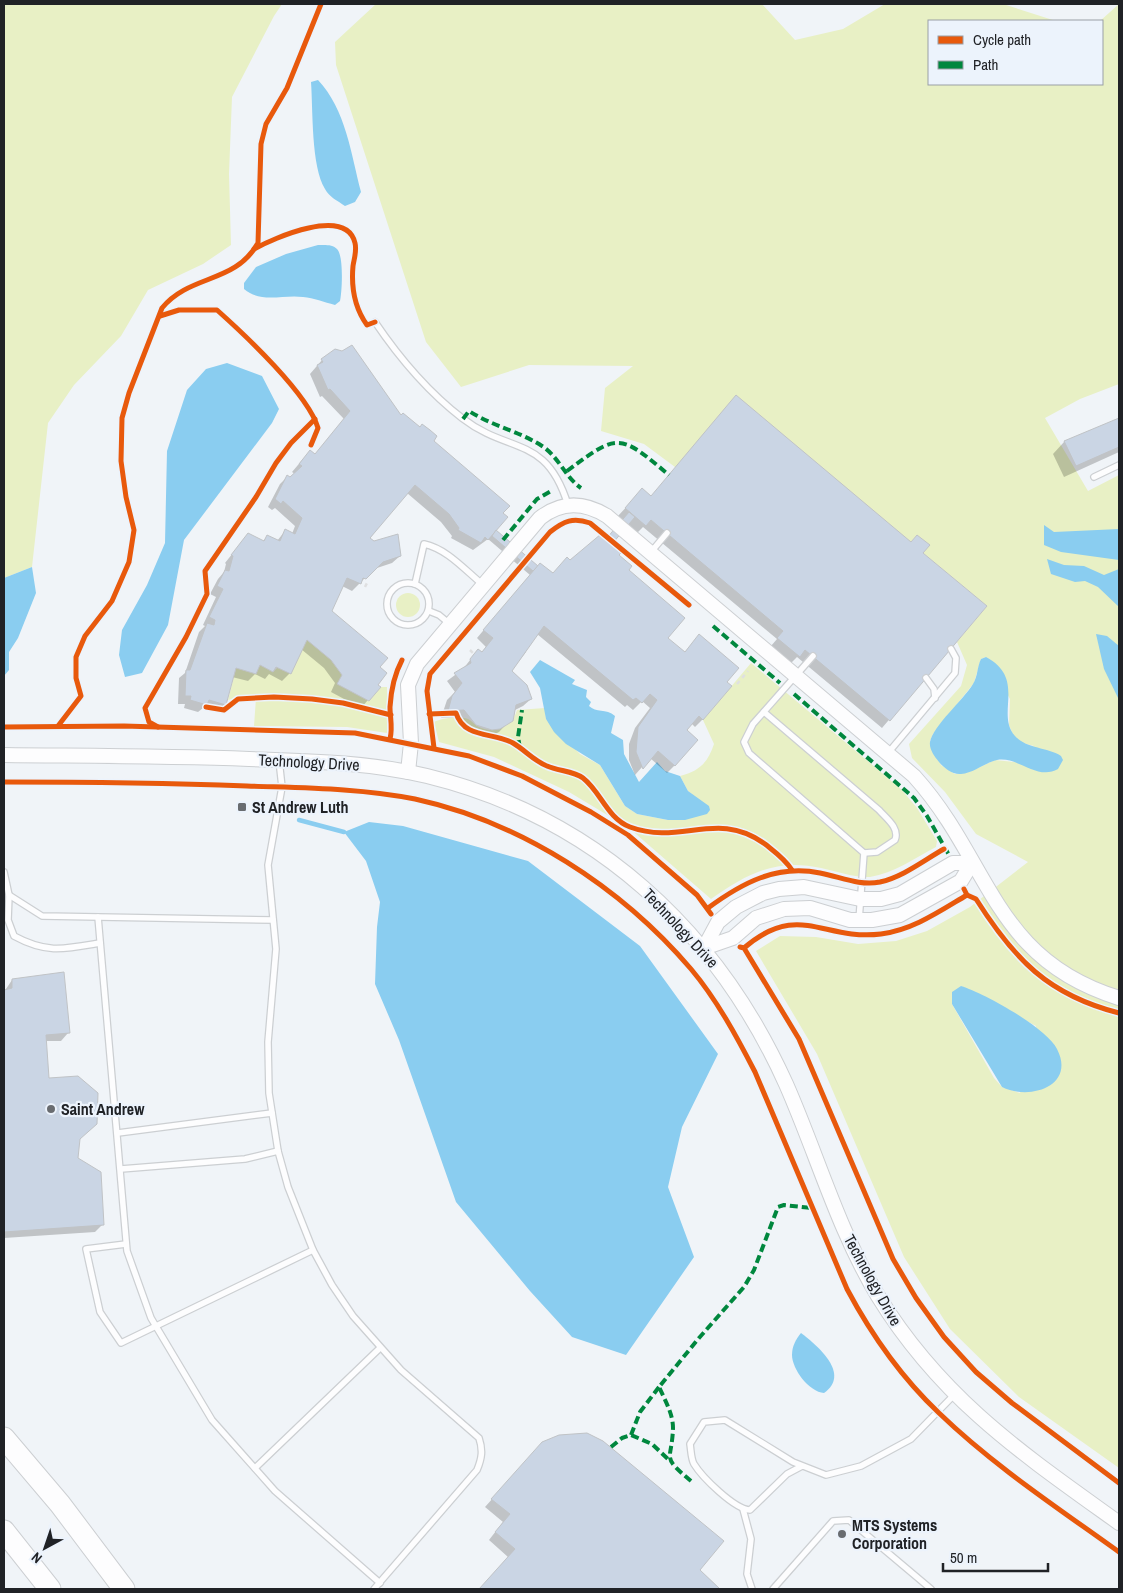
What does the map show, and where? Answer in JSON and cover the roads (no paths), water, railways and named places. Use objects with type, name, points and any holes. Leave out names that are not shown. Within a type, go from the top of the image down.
[{"type":"highway","points":[[4,1438],[60,1504],[124,1589]]},
{"type":"highway","points":[[4,1531],[50,1589]]},
{"type":"street","points":[[408,772],[411,743],[408,685],[417,664],[540,518],[549,511],[568,505],[585,506],[597,510],[650,553],[914,776],[932,796],[1012,927],[1026,944],[1048,963],[1072,979],[1119,998]]},
{"type":"street","name":"Technology Drive","points":[[4,755],[279,760],[373,765],[408,772],[480,792],[530,813],[579,840],[624,872],[652,896],[704,948],[736,991],[764,1038],[788,1089],[841,1220],[874,1288],[916,1351],[954,1395],[1020,1452],[1119,1523]]},
{"type":"street","points":[[704,948],[718,922],[736,907],[763,893],[779,888],[804,887],[860,900],[890,897],[953,863],[972,862]]},
{"type":"street","points":[[704,948],[732,938],[756,918],[784,909],[810,908],[838,917],[859,920],[886,918],[914,909],[961,881],[972,862]]},
{"type":"lane","points":[[375,322],[404,362],[448,407],[487,433],[541,457],[554,470],[562,485],[568,505]]},
{"type":"lane","points":[[1094,477],[1119,465]]},
{"type":"lane","points":[[650,553],[667,533]]},
{"type":"lane","points":[[415,584],[424,544],[444,552],[484,586]]},
{"type":"lane","points":[[404,583],[415,584],[427,594],[430,601],[429,611],[422,621],[409,626],[402,625],[390,616],[387,602],[392,590],[404,583]]},
{"type":"lane","points":[[429,611],[439,615],[451,625]]},
{"type":"lane","points":[[888,754],[954,673],[956,658],[951,649]]},
{"type":"lane","points":[[764,712],[879,810],[891,823],[896,832],[896,840],[877,852],[864,853],[749,753],[744,742],[747,733],[764,712],[796,676],[812,656]]},
{"type":"lane","points":[[926,678],[934,689],[935,698]]},
{"type":"lane","points":[[279,760],[282,787],[268,865],[276,949],[268,1042],[269,1093],[278,1151],[298,1216],[313,1250],[348,1308],[380,1348],[401,1370],[480,1438],[482,1448],[482,1459],[477,1470],[374,1589]]},
{"type":"lane","points":[[859,920],[864,853]]},
{"type":"lane","points":[[4,872],[9,895],[8,920],[14,936],[28,944],[56,950],[100,943]]},
{"type":"lane","points":[[9,895],[42,916],[273,920]]},
{"type":"lane","points":[[98,917],[118,1133],[126,1251],[156,1326],[212,1420],[275,1491],[380,1583]]},
{"type":"lane","points":[[118,1133],[272,1113]]},
{"type":"lane","points":[[120,1169],[245,1159],[278,1151]]},
{"type":"lane","points":[[126,1244],[86,1249],[100,1312],[121,1343],[313,1250]]},
{"type":"lane","points":[[255,1468],[380,1348]]},
{"type":"lane","points":[[802,1466],[787,1474],[750,1510],[743,1509],[717,1488],[693,1462],[690,1444],[704,1422],[725,1420],[802,1466],[826,1475],[861,1466],[911,1438],[954,1395]]},
{"type":"lane","points":[[743,1509],[751,1539],[747,1574],[752,1589]]},
{"type":"lane","points":[[773,1589],[833,1521],[849,1520],[931,1589]]},
{"type":"water","points":[[318,80],[335,105],[341,119],[361,192],[355,202],[345,206],[327,192],[320,179],[317,167],[311,82]]},
{"type":"water","points":[[318,245],[333,246],[337,249],[341,259],[340,301],[335,305],[295,296],[258,296],[244,289],[244,283],[256,267],[286,254]]},
{"type":"water","points":[[227,363],[262,376],[279,409],[272,423],[184,540],[168,625],[142,673],[125,677],[119,655],[122,630],[147,585],[165,543],[167,451],[187,390],[206,369]]},
{"type":"water","points":[[1044,525],[1054,532],[1119,529],[1119,560],[1061,552],[1044,545]]},
{"type":"water","points":[[1047,559],[1064,565],[1084,566],[1104,575],[1119,569],[1119,607],[1098,587],[1085,581],[1075,582],[1051,574]]},
{"type":"water","points":[[32,567],[36,593],[18,638],[9,652],[9,670],[4,676],[4,578]]},
{"type":"water","points":[[1096,634],[1107,636],[1119,646],[1119,700],[1104,669]]},
{"type":"water","points":[[986,657],[998,666],[1005,676],[1008,686],[1008,717],[1010,727],[1015,736],[1031,746],[1061,756],[1063,760],[1058,769],[1043,772],[1012,761],[997,760],[970,772],[958,774],[946,769],[934,755],[930,745],[932,736],[973,684],[981,659]]},
{"type":"water","points":[[540,660],[575,680],[572,684],[587,690],[586,697],[591,702],[589,706],[615,716],[611,733],[623,740],[624,754],[639,782],[657,762],[665,771],[680,776],[688,791],[709,806],[710,810],[707,814],[685,820],[668,820],[637,814],[625,806],[600,765],[566,744],[554,732],[546,719],[540,688],[530,672]]},
{"type":"water","points":[[369,822],[403,826],[528,861],[640,946],[718,1054],[682,1127],[668,1187],[694,1257],[626,1355],[572,1337],[530,1291],[456,1202],[399,1040],[375,984],[380,902],[366,861],[344,832]]},
{"type":"water","points":[[961,986],[1014,1012],[1041,1031],[1051,1041],[1057,1049],[1061,1062],[1060,1073],[1055,1081],[1037,1091],[1013,1091],[1002,1087],[952,1004],[952,992]]},
{"type":"water","points":[[801,1333],[816,1345],[833,1369],[834,1377],[831,1386],[824,1393],[818,1392],[807,1384],[795,1367],[792,1355],[793,1349]]},
{"type":"waterway","points":[[299,820],[344,832]]},
{"type":"place","name":"St Andrew Luth","points":[[242,807]]},
{"type":"place","name":"Saint Andrew","points":[[51,1109]]},
{"type":"place","name":"MTS Systems Corporation","points":[[842,1534]]}]
